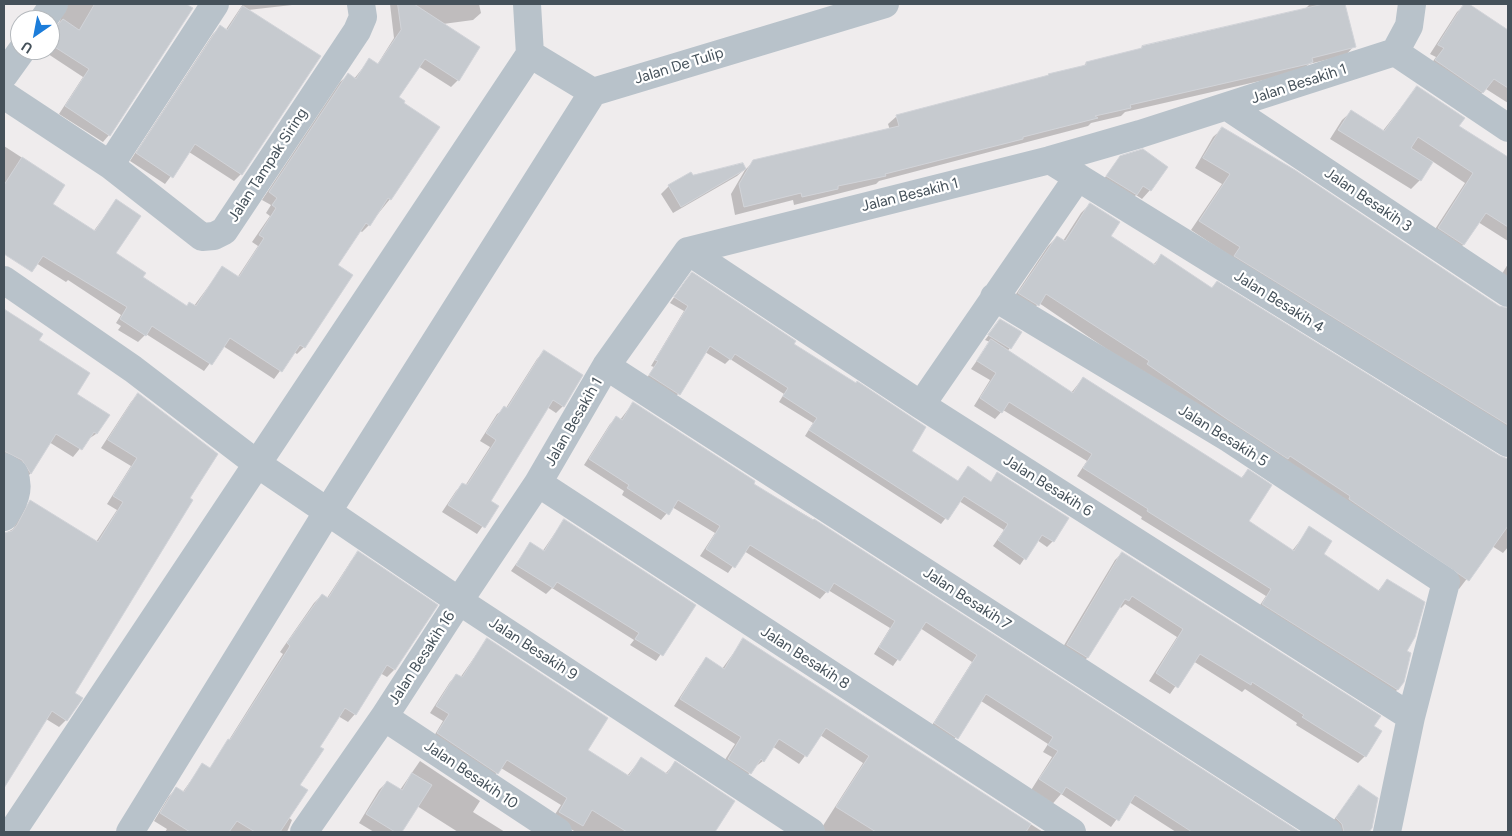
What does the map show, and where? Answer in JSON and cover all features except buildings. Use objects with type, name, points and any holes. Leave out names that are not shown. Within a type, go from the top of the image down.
[{"type":"street","points":[[110,165],[215,4]]},
{"type":"street","name":"Jalan Tampak Siring","points":[[4,95],[110,165],[202,237],[214,236],[224,231],[357,31],[363,17],[361,4]]},
{"type":"street","points":[[12,832],[530,54],[527,4]]},
{"type":"street","name":"Jalan De Tulip","points":[[593,92],[885,4]]},
{"type":"street","points":[[1412,4],[1409,26],[1395,52],[1508,128]]},
{"type":"street","name":"Jalan Besakih 1","points":[[538,483],[606,366],[688,251],[1050,160],[1228,107],[1395,52]]},
{"type":"street","points":[[130,832],[328,511],[593,92],[530,54]]},
{"type":"street","points":[[4,75],[15,60]]},
{"type":"street","name":"Jalan Besakih 3","points":[[1228,107],[1508,293]]},
{"type":"street","name":"Jalan Besakih 4","points":[[1050,160],[1508,443]]},
{"type":"street","points":[[921,405],[1078,177]]},
{"type":"street","name":"Jalan Besakih 6","points":[[688,251],[921,405],[1411,717]]},
{"type":"street","points":[[4,280],[133,369],[256,463]]},
{"type":"street","name":"Jalan Besakih 5","points":[[994,297],[1230,439],[1446,582],[1411,717]]},
{"type":"street","name":"Jalan Besakih 7","points":[[606,366],[1328,832]]},
{"type":"street","name":"Jalan Besakih 9","points":[[256,463],[459,601],[811,832]]},
{"type":"street","points":[[4,467],[14,474],[17,490],[15,500],[4,517]]},
{"type":"street","name":"Jalan Besakih 16","points":[[311,830],[459,601],[538,483]]},
{"type":"street","name":"Jalan Besakih 8","points":[[538,483],[1072,832]]},
{"type":"street","name":"Jalan Besakih 10","points":[[384,717],[558,832]]},
{"type":"street","points":[[1387,832],[1411,717]]}]
